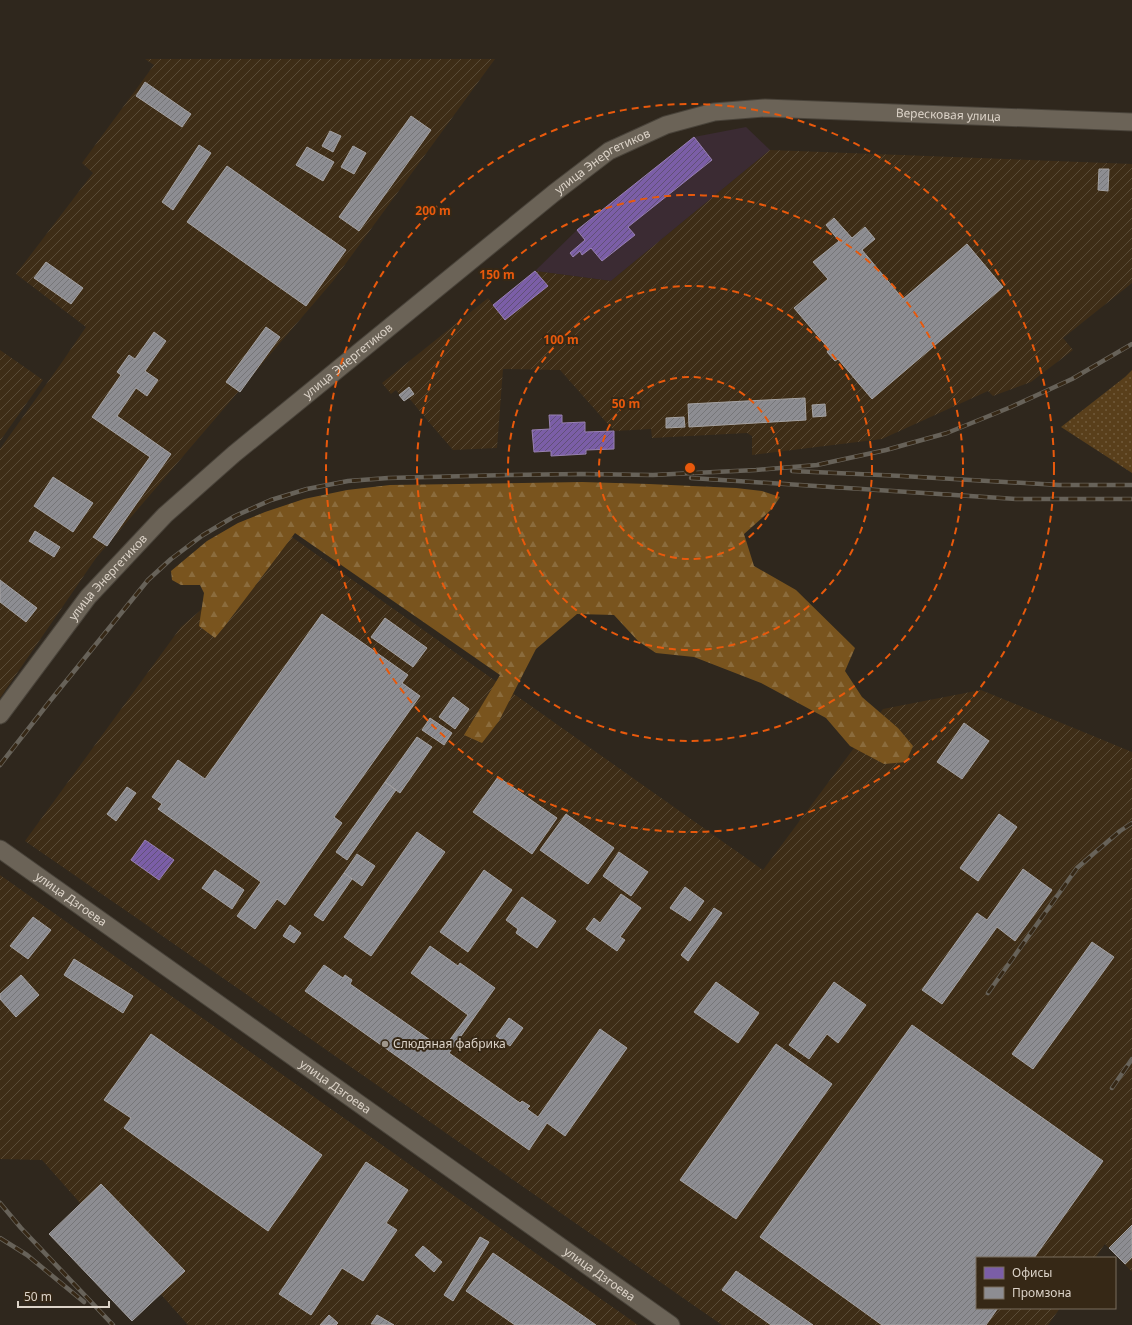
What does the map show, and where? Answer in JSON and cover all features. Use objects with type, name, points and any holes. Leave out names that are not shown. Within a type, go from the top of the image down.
[{"type":"street","name":"Вересковая улица","points":[[765,108],[1132,122]]},
{"type":"street","name":"улица Энергетиков","points":[[0,715],[88,597],[165,515],[234,454],[554,193],[609,151],[666,124],[714,112],[765,108]]},
{"type":"street","name":"улица Дзгоева","points":[[0,849],[671,1325]]},
{"type":"shaded area","points":[[145,59],[495,59],[333,281],[96,558],[0,698],[0,449],[86,327],[16,274],[93,173],[82,163],[154,65]]},
{"type":"shaded area","points":[[746,127],[770,150],[611,281],[535,271],[577,230],[694,137]]},
{"type":"shaded area","points":[[770,150],[1132,164],[1132,283],[1063,338],[1073,350],[1031,382],[993,396],[988,391],[882,439],[752,455],[752,436],[747,433],[652,438],[651,429],[614,431],[560,370],[503,369],[497,448],[453,450],[409,398],[404,401],[396,390],[391,394],[382,383],[488,298],[493,305],[535,271],[611,281]]},
{"type":"shaded area","points":[[0,350],[43,380],[0,441]]},
{"type":"shaded area","points":[[1132,370],[1132,473],[1061,427]]},
{"type":"shaded area","points":[[289,535],[763,870],[883,709],[981,690],[1132,752],[1132,1272],[1105,1244],[1096,1257],[976,1257],[976,1309],[1059,1309],[1048,1325],[722,1325],[25,841],[181,627]]},
{"type":"shaded area","points":[[0,875],[638,1325],[188,1325],[42,1160],[0,1159]]},
{"type":"green space","points":[[582,482],[736,488],[762,491],[780,497],[772,509],[744,534],[754,566],[796,590],[855,648],[845,671],[862,697],[898,728],[913,746],[906,762],[884,764],[850,746],[826,718],[761,683],[694,657],[656,653],[638,641],[614,615],[577,614],[536,649],[499,721],[482,743],[464,735],[500,675],[295,533],[215,638],[199,626],[204,593],[200,585],[181,585],[172,580],[171,571],[207,541],[238,523],[304,499],[347,490],[390,485]]},
{"type":"building: Офисы","points":[[694,137],[712,160],[628,227],[635,235],[602,261],[591,248],[582,255],[580,251],[573,257],[570,253],[585,240],[577,230]]},
{"type":"building: Офисы","points":[[535,271],[548,286],[505,320],[493,305]]},
{"type":"building: Офисы","points":[[549,415],[562,415],[562,423],[585,422],[585,432],[614,431],[614,449],[586,450],[586,454],[551,456],[551,451],[534,452],[532,430],[550,429]]},
{"type":"building: Офисы","points":[[145,840],[174,860],[159,880],[131,860]]},
{"type":"building: Промзона","points":[[145,82],[191,114],[182,127],[136,96]]},
{"type":"building: Промзона","points":[[411,116],[431,130],[359,231],[339,217]]},
{"type":"building: Промзона","points":[[330,131],[341,136],[333,152],[322,146]]},
{"type":"building: Промзона","points":[[199,145],[211,153],[173,210],[162,202]]},
{"type":"building: Промзона","points":[[353,146],[366,153],[354,174],[341,167]]},
{"type":"building: Промзона","points":[[307,147],[334,162],[323,181],[296,165]]},
{"type":"building: Промзона","points":[[227,166],[346,250],[306,306],[187,222]]},
{"type":"building: Промзона","points":[[1099,169],[1109,169],[1108,191],[1098,190]]},
{"type":"building: Промзона","points":[[834,218],[852,238],[865,227],[875,239],[862,250],[903,299],[967,244],[1003,287],[872,399],[838,359],[835,361],[827,352],[829,349],[794,308],[828,279],[813,262],[839,241],[826,225]]},
{"type":"building: Промзона","points":[[46,262],[83,288],[71,304],[34,278]]},
{"type":"building: Промзона","points":[[266,327],[280,337],[240,392],[226,382]]},
{"type":"building: Промзона","points":[[154,332],[166,341],[145,371],[158,380],[147,396],[136,388],[117,416],[171,454],[107,546],[93,537],[150,457],[92,417],[121,375],[117,372],[129,355],[135,359]]},
{"type":"building: Промзона","points":[[409,387],[414,394],[404,401],[399,395]]},
{"type":"building: Промзона","points":[[805,398],[806,420],[689,427],[688,404]]},
{"type":"building: Промзона","points":[[825,404],[826,416],[813,417],[812,405]]},
{"type":"building: Промзона","points":[[684,417],[685,427],[666,428],[666,418]]},
{"type":"building: Промзона","points":[[53,477],[93,503],[73,532],[34,506]]},
{"type":"building: Промзона","points":[[35,531],[60,547],[54,557],[29,541]]},
{"type":"building: Промзона","points":[[0,580],[37,608],[26,622],[0,602]]},
{"type":"building: Промзона","points":[[322,614],[408,675],[402,683],[420,696],[334,817],[342,823],[285,905],[277,899],[255,929],[237,916],[261,882],[158,809],[162,804],[152,797],[178,760],[205,779]]},
{"type":"building: Промзона","points":[[385,618],[427,648],[413,667],[371,637]]},
{"type":"building: Промзона","points":[[453,697],[469,709],[455,729],[439,717]]},
{"type":"building: Промзона","points":[[430,718],[452,733],[444,745],[422,730]]},
{"type":"building: Промзона","points":[[964,723],[989,741],[962,779],[937,762]]},
{"type":"building: Промзона","points":[[417,737],[432,747],[400,793],[385,782]]},
{"type":"building: Промзона","points":[[498,777],[557,818],[532,854],[473,812]]},
{"type":"building: Промзона","points":[[385,782],[396,790],[347,860],[336,852]]},
{"type":"building: Промзона","points":[[127,787],[136,793],[116,821],[107,814]]},
{"type":"building: Промзона","points":[[566,814],[614,848],[588,884],[540,850]]},
{"type":"building: Промзона","points":[[999,814],[1017,827],[978,881],[960,868]]},
{"type":"building: Промзона","points":[[417,832],[445,852],[371,956],[344,937]]},
{"type":"building: Промзона","points":[[619,852],[648,872],[631,896],[603,876]]},
{"type":"building: Промзона","points":[[357,854],[375,866],[362,886],[344,873]]},
{"type":"building: Промзона","points":[[1023,869],[1052,890],[1015,941],[997,927],[942,1004],[922,990],[977,913],[987,920]]},
{"type":"building: Промзона","points":[[215,870],[244,890],[232,909],[202,888]]},
{"type":"building: Промзона","points":[[484,870],[512,890],[468,952],[440,932]]},
{"type":"building: Промзона","points":[[344,873],[352,879],[323,921],[314,915]]},
{"type":"building: Промзона","points":[[685,887],[704,901],[690,921],[670,908]]},
{"type":"building: Промзона","points":[[621,894],[641,908],[620,937],[625,940],[617,951],[586,929],[594,918],[600,923]]},
{"type":"building: Промзона","points":[[522,897],[556,921],[537,948],[516,933],[518,929],[506,920]]},
{"type":"building: Промзона","points":[[714,908],[722,913],[688,961],[681,955]]},
{"type":"building: Промзона","points":[[33,917],[51,930],[28,959],[10,946]]},
{"type":"building: Промзона","points":[[290,925],[301,933],[294,943],[283,936]]},
{"type":"building: Промзона","points":[[1092,942],[1114,957],[1033,1069],[1012,1054]]},
{"type":"building: Промзона","points":[[430,946],[458,966],[460,963],[495,988],[449,1053],[520,1103],[522,1101],[530,1106],[527,1109],[538,1117],[600,1029],[627,1048],[565,1136],[547,1123],[529,1150],[305,991],[324,965],[343,978],[345,975],[352,980],[350,984],[443,1049],[468,1015],[411,973]]},
{"type":"building: Промзона","points":[[74,959],[133,996],[123,1013],[64,975]]},
{"type":"building: Промзона","points":[[21,975],[39,995],[16,1017],[0,999],[0,994]]},
{"type":"building: Промзона","points":[[716,982],[759,1013],[738,1043],[694,1012]]},
{"type":"building: Промзона","points":[[834,982],[866,1005],[838,1043],[827,1034],[809,1059],[789,1045]]},
{"type":"building: Промзона","points":[[509,1018],[523,1028],[510,1046],[496,1036]]},
{"type":"building: Промзона","points":[[912,1025],[1103,1161],[1035,1257],[976,1257],[976,1309],[997,1309],[986,1325],[882,1325],[760,1237]]},
{"type":"building: Промзона","points":[[151,1034],[322,1155],[268,1231],[124,1128],[131,1118],[104,1100]]},
{"type":"building: Промзона","points":[[776,1044],[832,1084],[736,1219],[680,1180]]},
{"type":"building: Промзона","points":[[366,1162],[408,1190],[386,1223],[397,1230],[363,1281],[342,1268],[311,1315],[279,1294]]},
{"type":"building: Промзона","points":[[101,1184],[185,1271],[132,1321],[49,1234]]},
{"type":"building: Промзона","points":[[1132,1225],[1132,1257],[1125,1264],[1109,1248]]},
{"type":"building: Промзона","points":[[480,1237],[489,1242],[453,1301],[444,1295]]},
{"type":"building: Промзона","points":[[423,1246],[442,1262],[434,1272],[415,1255]]},
{"type":"building: Промзона","points":[[493,1253],[596,1325],[515,1325],[466,1291]]},
{"type":"building: Промзона","points":[[736,1271],[813,1325],[771,1325],[722,1290]]},
{"type":"building: Промзона","points":[[329,1315],[338,1323],[336,1325],[320,1325]]},
{"type":"building: Промзона","points":[[377,1315],[394,1325],[371,1324]]},
{"type":"railway","points":[[0,765],[148,580],[171,559],[203,535],[235,516],[271,500],[307,489],[348,481],[388,478],[581,474],[653,475],[756,470],[817,465],[886,450],[947,433],[1011,407],[1072,379],[1132,344]]},
{"type":"railway","points":[[792,471],[1059,485],[1132,485]]},
{"type":"railway","points":[[691,478],[1016,499],[1132,499]]},
{"type":"railway","points":[[988,993],[1077,868],[1120,831],[1132,823]]},
{"type":"railway","points":[[1112,1088],[1132,1059]]},
{"type":"railway","points":[[0,1203],[21,1228],[113,1325]]},
{"type":"railway","points":[[0,1238],[27,1255],[84,1302]]},
{"type":"place","name":"Слюдяная фабрика","points":[[385,1044]]}]
